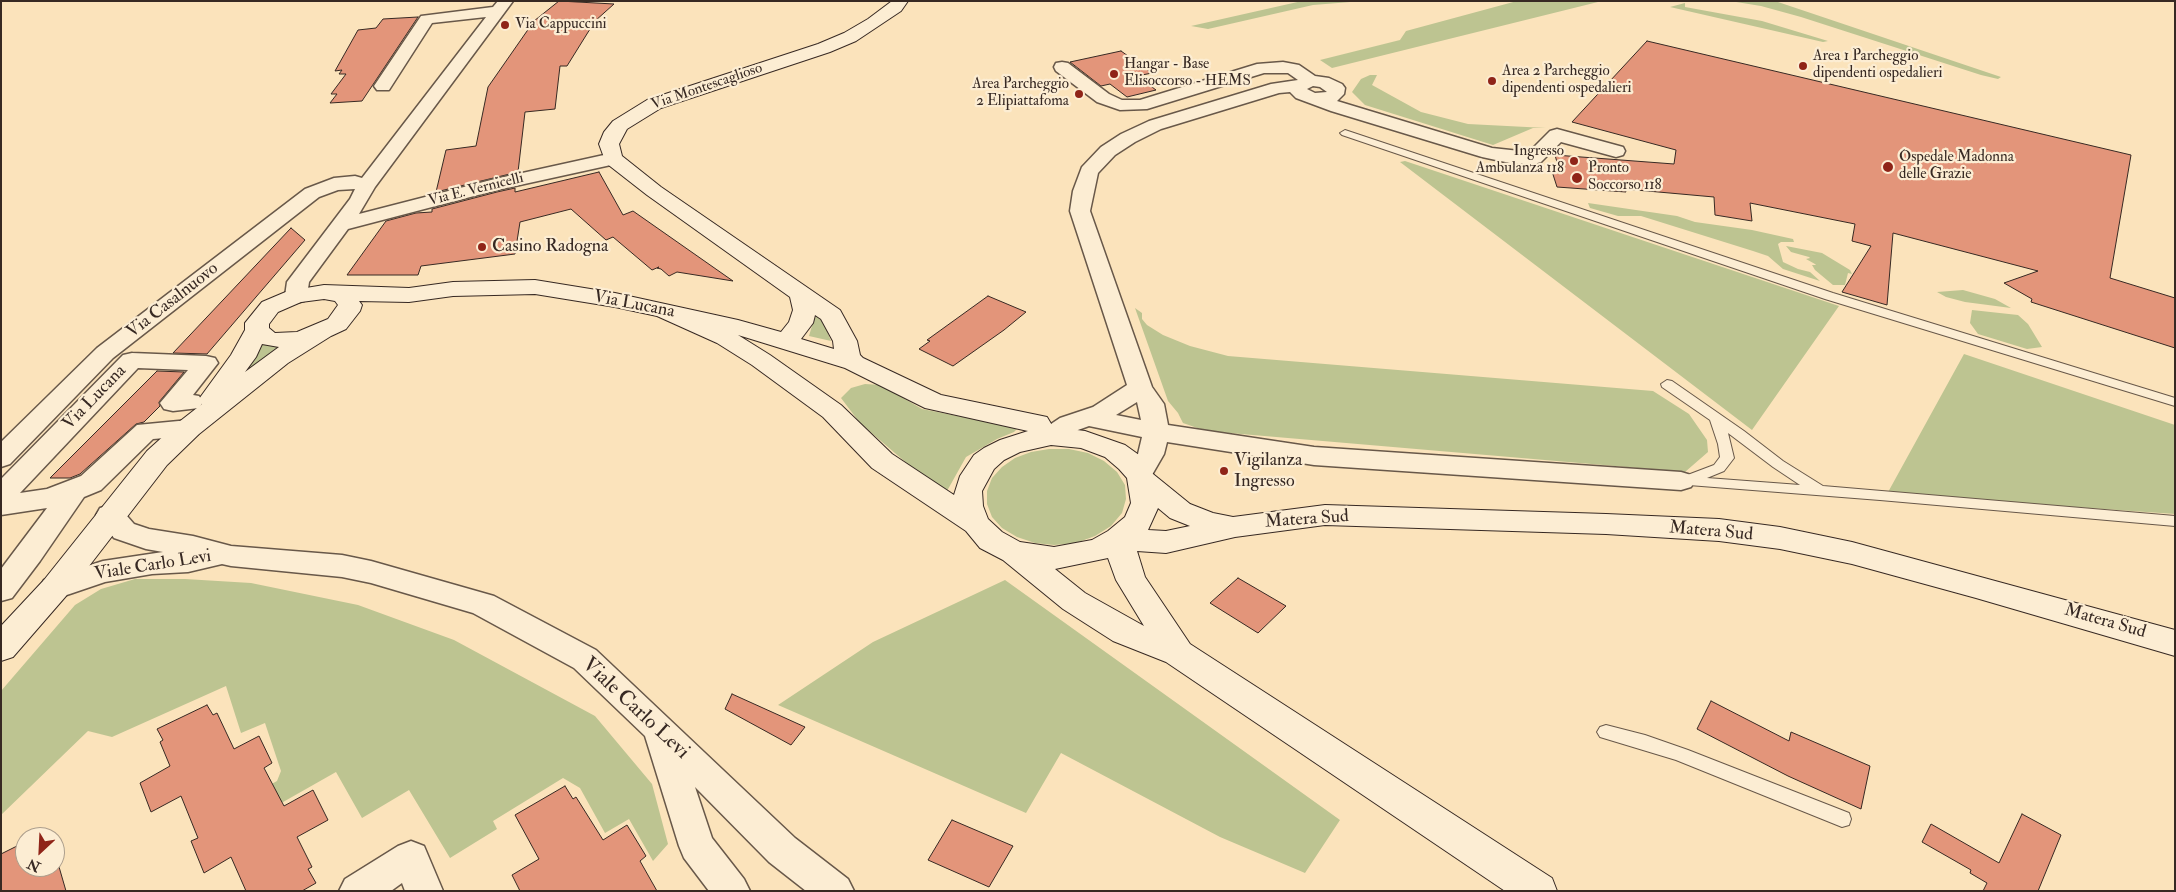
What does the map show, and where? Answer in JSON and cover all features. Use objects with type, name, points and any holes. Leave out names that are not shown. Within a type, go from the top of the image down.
[{"type":"main road","name":"Via Montescaglioso","points":[[613,158],[609,144],[614,132],[633,115],[654,104],[824,48],[850,37],[874,23],[900,1]]},
{"type":"main road","points":[[613,158],[654,191],[831,315],[845,341],[848,356],[854,364]]},
{"type":"main road","name":"Via Lucana","points":[[1,648],[55,588],[110,515],[190,415],[243,358],[257,330],[257,323],[270,308],[296,296],[324,292],[336,294],[409,295],[453,289],[535,287],[615,300],[738,327],[854,364],[934,402],[1037,422],[1048,437]]},
{"type":"main road","points":[[801,293],[805,310],[801,323],[785,343],[810,370],[832,411]]},
{"type":"main road","points":[[257,330],[266,338],[275,340],[298,339],[329,328],[348,311],[350,305],[343,296],[336,294]]},
{"type":"main road","name":"Via Lucana","points":[[190,415],[329,328],[362,310],[409,295]]},
{"type":"main road","points":[[666,312],[726,338],[761,360],[832,411],[882,461],[976,524],[991,540],[1014,552],[1074,601],[1116,627],[1178,653],[1538,891]]},
{"type":"main road","points":[[976,524],[968,506],[968,491],[974,476],[984,462],[1010,446],[1048,437],[1085,440],[1115,451],[1180,511],[1208,522],[1235,527]]},
{"type":"main road","points":[[1014,552],[1054,558],[1099,550],[1119,539],[1136,523],[1144,503],[1141,477]]},
{"type":"main road","name":"Matera Sud","points":[[1235,527],[1325,515],[1719,530],[1780,538],[1852,553],[2175,643]]},
{"type":"main road","points":[[1119,539],[1166,542],[1235,527]]},
{"type":"main road","points":[[1119,539],[1131,580],[1178,653]]},
{"type":"street","points":[[383,86],[426,18],[503,6]]},
{"type":"street","points":[[296,296],[298,282],[359,200],[366,186],[503,6]]},
{"type":"street","points":[[1062,67],[1103,98],[1120,105],[1141,105],[1263,68],[1283,67],[1305,89],[1326,98],[1335,94],[1347,104],[1389,122]]},
{"type":"street","points":[[1141,477],[1151,454],[1156,431],[1151,404],[1140,388],[1080,212],[1083,191],[1089,171],[1108,151],[1162,122],[1242,99],[1305,89],[1389,122],[1489,154],[1534,158],[1557,135],[1616,151]]},
{"type":"street","name":"Via E. Vernicelli","points":[[340,225],[495,185],[613,158]]},
{"type":"street","name":"Via Casalnuovo","points":[[1,458],[105,353],[312,193],[334,184],[356,182],[366,186]]},
{"type":"street","name":"Via Lucana","points":[[1,496],[132,360],[206,364],[173,402],[190,415]]},
{"type":"street","points":[[1048,437],[1070,424],[1089,418],[1140,388]]},
{"type":"street","points":[[1,504],[49,498],[91,483],[146,431],[190,415]]},
{"type":"street","points":[[1089,418],[1156,431],[1314,456],[1681,481]]},
{"type":"street","points":[[1,590],[30,554],[74,490]]},
{"type":"street","name":"Viale Carlo Levi","points":[[110,515],[124,531],[146,539],[193,546],[223,555],[342,566],[371,572],[483,604],[585,659],[782,850],[835,891]]},
{"type":"street","name":"Viale Carlo Levi","points":[[55,588],[103,572],[152,563],[188,561],[223,555]]},
{"type":"street","points":[[659,729],[697,846],[731,891]]},
{"type":"street","points":[[358,891],[411,858],[424,891]]},
{"type":"lane","points":[[1345,133],[1829,296],[2175,402]]},
{"type":"lane","points":[[1668,384],[1778,464],[1821,490]]},
{"type":"lane","points":[[1681,481],[1703,476],[1719,468],[1727,458],[1725,444],[1717,420]]},
{"type":"lane","points":[[1681,481],[1821,490],[2175,522]]},
{"type":"lane","points":[[1606,732],[1682,755],[1842,820]]},
{"type":"green space","points":[[1302,1],[1363,1],[1313,5],[1208,29],[1191,26]]},
{"type":"green space","points":[[1517,1],[1602,1],[1332,68],[1320,60],[1400,40],[1406,31]]},
{"type":"green space","points":[[1730,1],[1775,1],[2001,77],[1998,79],[1981,75],[1801,17],[1761,6]]},
{"type":"green space","points":[[1685,3],[1685,7],[1762,21],[1828,41],[1823,42],[1670,7]]},
{"type":"green space","points":[[1370,75],[1377,75],[1372,85],[1421,112],[1468,124],[1546,128],[1533,128],[1493,145],[1365,105],[1352,92],[1361,79]]},
{"type":"green space","points":[[1405,161],[1839,306],[1752,430],[1400,162]]},
{"type":"green space","points":[[1588,203],[1677,216],[1695,222],[1752,230],[1793,239],[1794,242],[1781,242],[1778,244],[1783,262],[1810,272],[1820,281],[1783,269],[1768,256],[1641,216],[1618,216],[1590,208]]},
{"type":"green space","points":[[1786,246],[1822,253],[1850,270],[1852,274],[1848,273],[1845,285],[1833,285],[1815,270],[1812,265],[1816,265],[1806,259],[1809,257],[1791,252]]},
{"type":"green space","points":[[1963,290],[1995,299],[2011,308],[1965,302],[1946,297],[1937,292]]},
{"type":"green space","points":[[1135,308],[1142,313],[1142,319],[1147,325],[1163,335],[1190,346],[1228,356],[1653,391],[1689,414],[1707,440],[1708,452],[1685,472],[1206,431],[1183,423],[1178,413],[1168,401]]},
{"type":"green space","points":[[1972,310],[2018,315],[2028,324],[2042,347],[2027,349],[1978,334],[1970,323]]},
{"type":"green space","points":[[818,315],[821,316],[831,341],[809,336],[814,319]]},
{"type":"green space","points":[[257,342],[287,348],[229,391]]},
{"type":"green space","points":[[1964,354],[2175,425],[2175,514],[1887,494]]},
{"type":"green space","points":[[865,384],[881,385],[922,409],[1018,428],[1014,432],[997,439],[966,457],[947,491],[917,472],[860,423],[841,398],[851,388]]},
{"type":"green space","points":[[1049,449],[1069,449],[1088,453],[1104,461],[1117,472],[1125,485],[1126,499],[1122,513],[1111,526],[1095,536],[1076,543],[1054,545],[1035,543],[1017,537],[1002,528],[992,517],[987,504],[987,491],[992,478],[1002,467],[1015,458],[1031,452]]},
{"type":"green space","points":[[135,579],[185,579],[251,583],[358,605],[454,640],[595,716],[652,784],[668,844],[653,861],[629,819],[605,833],[580,788],[563,778],[493,821],[497,829],[450,858],[409,790],[362,818],[336,772],[269,810],[259,791],[277,781],[281,771],[265,723],[241,733],[226,686],[112,737],[88,731],[1,815],[1,691],[75,605],[101,589]]},
{"type":"green space","points":[[1005,580],[1340,820],[1305,873],[1220,837],[1061,753],[1026,813],[778,705],[873,642]]},
{"type":"building","points":[[559,1],[614,4],[595,21],[567,66],[560,66],[555,109],[525,112],[518,172],[436,192],[446,150],[476,146],[488,87],[534,21]]},
{"type":"building","points":[[418,17],[362,101],[330,103],[337,94],[331,94],[346,74],[339,74],[342,70],[335,71],[358,30],[376,28],[383,19]]},
{"type":"building","name":"Ospedale Madonna delle Grazie","points":[[1647,41],[2131,155],[2110,278],[2175,298],[2175,348],[2031,302],[2032,299],[2004,283],[2038,271],[1893,233],[1887,305],[1842,292],[1871,246],[1852,241],[1855,224],[1750,203],[1752,221],[1715,215],[1714,197],[1625,189],[1626,192],[1557,187],[1550,165],[1558,166],[1555,155],[1674,164],[1676,150],[1572,122]]},
{"type":"building","name":"Hangar - Base Elisoccorso - HEMS","points":[[1121,51],[1152,73],[1137,76],[1156,90],[1127,97],[1110,84],[1101,86],[1070,62]]},
{"type":"building","points":[[599,172],[623,215],[633,211],[733,281],[677,272],[669,276],[657,268],[659,267],[652,270],[613,237],[606,240],[571,209],[520,222],[515,254],[421,266],[418,275],[347,275],[386,221],[416,213],[432,212],[432,209],[497,192],[515,188],[515,192]]},
{"type":"building","points":[[291,228],[305,240],[207,354],[173,353]]},
{"type":"building","points":[[988,296],[1026,312],[953,366],[919,349],[930,341],[927,340]]},
{"type":"building","points":[[157,371],[184,372],[159,402],[160,406],[144,422],[136,424],[80,474],[70,478],[50,478]]},
{"type":"building","points":[[1238,578],[1286,606],[1258,633],[1210,603]]},
{"type":"building","points":[[732,694],[805,727],[791,745],[725,709]]},
{"type":"building","points":[[1711,701],[1789,741],[1791,732],[1870,766],[1861,809],[1788,776],[1697,729]]},
{"type":"building","points":[[207,705],[213,715],[217,713],[234,749],[259,736],[272,763],[264,768],[284,806],[313,790],[328,820],[297,837],[312,867],[308,869],[316,883],[302,891],[246,891],[231,857],[204,873],[191,841],[198,838],[181,796],[151,812],[140,783],[170,766],[160,742],[163,740],[157,729]]},
{"type":"building","points":[[565,786],[573,799],[576,797],[603,840],[627,825],[646,856],[640,861],[657,891],[520,891],[512,875],[539,859],[515,815]]},
{"type":"building","points":[[2022,814],[2061,835],[2038,891],[1983,891],[1987,883],[1970,873],[1971,870],[1922,842],[1931,824],[1999,863]]},
{"type":"building","points":[[952,820],[1013,846],[989,887],[928,860]]},
{"type":"building","points":[[15,847],[15,877],[62,877],[66,891],[1,891],[1,854]]},
{"type":"place","name":"Via Cappuccini","points":[[505,25]]},
{"type":"place","name":"Area 1 Parcheggio dipendenti ospedalieri","points":[[1803,66]]},
{"type":"place","name":"Hangar - Base Elisoccorso - HEMS","points":[[1114,74]]},
{"type":"place","name":"Area 2 Parcheggio dipendenti ospedalieri","points":[[1492,81]]},
{"type":"place","name":"Area Parcheggio 2 Elipiattafoma","points":[[1079,94]]},
{"type":"place","name":"Ingresso Ambulanza 118","points":[[1574,161]]},
{"type":"place","name":"Ospedale Madonna delle Grazie","points":[[1888,167]]},
{"type":"place","name":"Pronto Soccorso 118","points":[[1577,178]]},
{"type":"place","name":"Casino Radogna","points":[[482,247]]},
{"type":"place","name":"Vigilanza Ingresso","points":[[1224,471]]}]
